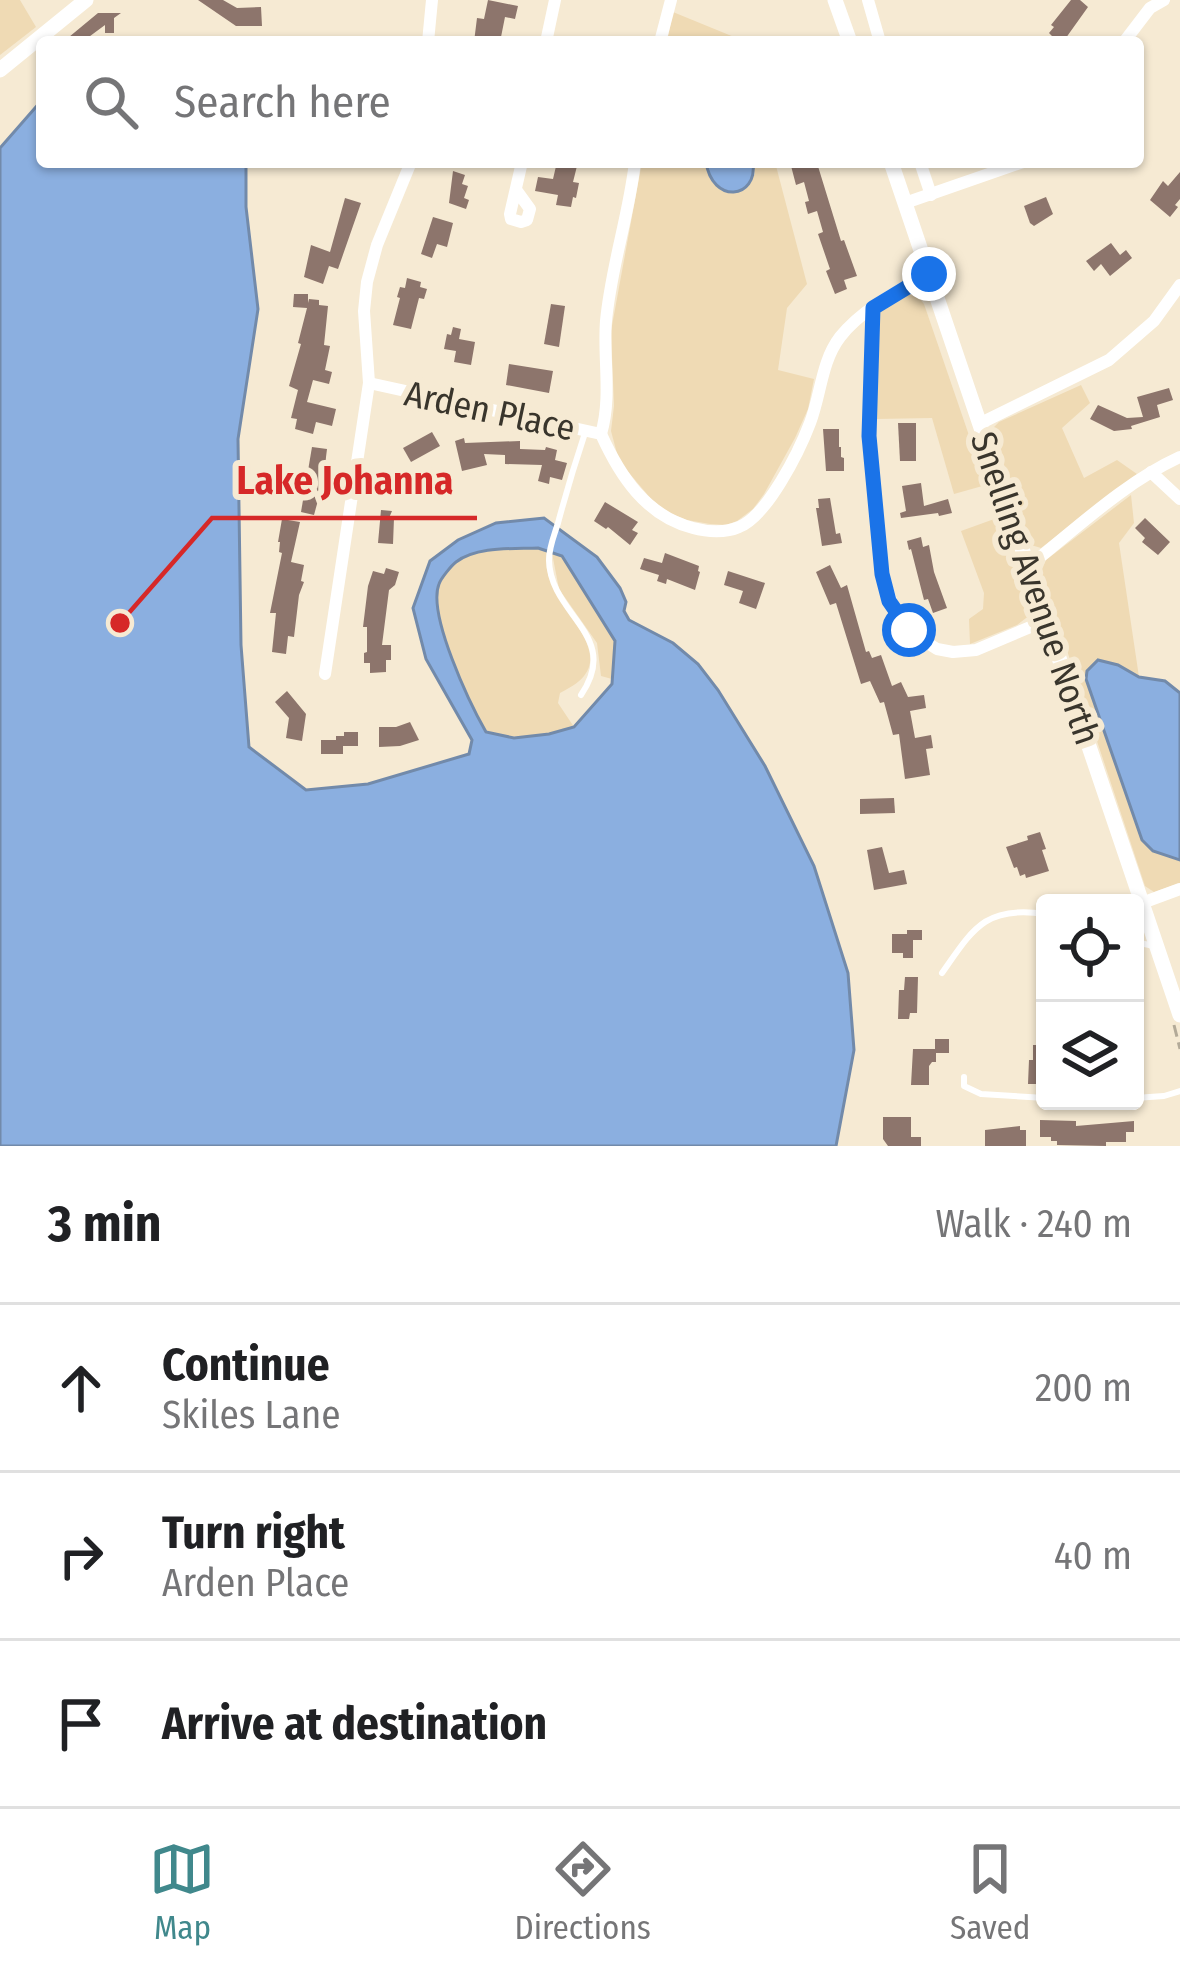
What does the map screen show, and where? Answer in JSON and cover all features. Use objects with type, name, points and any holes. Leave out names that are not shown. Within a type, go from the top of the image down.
[{"type":"street","points":[[42,36],[86,0]]},
{"type":"street","points":[[429,36],[432,0]]},
{"type":"street","points":[[547,36],[555,0]]},
{"type":"street","points":[[662,36],[671,0]]},
{"type":"street","points":[[835,0],[848,36]]},
{"type":"street","points":[[868,0],[878,36]]},
{"type":"street","points":[[1129,36],[1150,8],[1164,0]]},
{"type":"street","points":[[0,70],[36,41]]},
{"type":"street","points":[[325,674],[369,383],[367,282],[409,168]]},
{"type":"street","points":[[517,190],[521,168]]},
{"type":"street","points":[[594,432],[607,412],[607,317],[634,168]]},
{"type":"street","name":"Snelling Avenue North","points":[[893,168],[1139,894]]},
{"type":"street","points":[[922,168],[931,195]]},
{"type":"street","points":[[905,203],[1006,168]]},
{"type":"street","name":"Arden Place","points":[[369,383],[594,432],[618,470],[650,506],[669,519],[700,530],[720,531],[740,527],[757,515],[796,452],[811,422],[837,340],[873,308],[929,274]]},
{"type":"street","points":[[981,423],[1109,360],[1154,321],[1180,284]]},
{"type":"street","points":[[873,308],[869,436],[882,574],[895,612],[918,637],[952,652],[976,650],[1047,620]]},
{"type":"street","points":[[1029,566],[1151,472],[1180,457]]},
{"type":"street","points":[[1151,472],[1180,500]]},
{"type":"street","points":[[1144,902],[1180,890]]},
{"type":"street","name":"Snelling Avenue North","points":[[1144,909],[1180,1015]]},
{"type":"lane","points":[[581,695],[592,680],[595,654],[550,580],[549,553],[594,432]]},
{"type":"lane","points":[[942,973],[970,933],[994,916],[1036,913]]},
{"type":"lane","points":[[1144,944],[1157,947]]},
{"type":"lane","points":[[964,1077],[964,1086],[981,1094],[1036,1097]]},
{"type":"lane","points":[[1144,1097],[1180,1091]]},
{"type":"shaded area","points":[[0,0],[20,0],[36,27],[0,55]]},
{"type":"shaded area","points":[[673,12],[732,36],[668,36]]},
{"type":"shaded area","points":[[641,168],[707,168],[707,173],[755,175],[754,168],[777,168],[807,284],[787,308],[778,370],[814,379],[795,438],[764,494],[737,521],[710,524],[667,512],[619,461],[611,431],[611,331]]},
{"type":"shaded area","points":[[907,294],[924,304],[986,485],[954,494],[932,418],[876,419],[877,317]]},
{"type":"shaded area","points":[[1081,385],[1090,403],[1062,428],[1084,478],[1117,460],[1137,474],[1041,548],[1031,545],[992,429]]},
{"type":"shaded area","points":[[1131,495],[1134,523],[1119,543],[1139,677],[1118,665],[1086,679],[1153,851],[1180,860],[1180,883],[1154,892],[1145,886],[1041,572],[1046,560]]},
{"type":"shaded area","points":[[997,518],[1030,615],[970,644],[969,619],[983,609],[984,593],[961,531]]},
{"type":"shaded area","points":[[547,551],[552,586],[589,648],[584,676],[560,693],[558,703],[574,727],[530,736],[485,732],[444,636],[439,583],[465,556]]},
{"type":"shaded area","points":[[552,553],[562,556],[615,641],[612,679],[601,676],[597,643],[559,589]]},
{"type":"water","points":[[36,107],[36,168],[246,168],[258,309],[238,439],[241,645],[249,747],[306,790],[368,784],[469,754],[472,740],[426,659],[413,608],[430,561],[458,540],[496,523],[544,518],[597,557],[620,588],[629,620],[673,643],[698,664],[765,766],[814,866],[848,973],[854,1050],[836,1146],[0,1146],[0,148]],"holes":[[[538,548],[562,556],[615,641],[612,684],[574,727],[514,738],[486,732],[444,637],[439,584],[465,557]]]},
{"type":"water","points":[[708,168],[753,168],[749,184],[734,192],[717,185]]},
{"type":"water","points":[[1098,660],[1139,677],[1165,681],[1180,693],[1180,860],[1153,851],[1142,840],[1086,679]]},
{"type":"building","points":[[198,0],[223,0],[237,8],[261,7],[262,26],[236,26]]},
{"type":"building","points":[[488,0],[518,6],[515,19],[505,17],[501,36],[475,36],[477,18],[484,19]]},
{"type":"building","points":[[1071,0],[1088,7],[1067,36],[1052,36],[1051,25]]},
{"type":"building","points":[[98,13],[121,13],[114,18],[114,33],[105,33],[105,25],[90,36],[70,36]]},
{"type":"building","points":[[556,168],[576,168],[573,182],[579,183],[571,207],[556,205],[558,195],[535,191],[538,177],[553,179]]},
{"type":"building","points":[[792,168],[819,168],[857,276],[844,280],[847,289],[835,294],[826,271],[830,269],[818,234],[823,232],[817,211],[808,214],[804,182],[796,185]]},
{"type":"building","points":[[453,171],[465,175],[466,209],[449,203]]},
{"type":"building","points":[[1180,172],[1180,199],[1170,217],[1150,200],[1163,181],[1168,186]]},
{"type":"building","points":[[1046,197],[1053,214],[1034,226],[1024,206]]},
{"type":"building","points":[[345,198],[361,203],[338,269],[329,266],[323,284],[304,277],[311,245],[330,252]]},
{"type":"building","points":[[433,217],[453,223],[447,247],[437,244],[432,258],[421,254]]},
{"type":"building","points":[[1111,243],[1120,255],[1126,250],[1132,258],[1110,276],[1101,264],[1094,271],[1086,261]]},
{"type":"building","points":[[407,278],[427,289],[424,299],[419,298],[411,329],[393,325],[397,297]]},
{"type":"building","points":[[294,294],[308,294],[308,303],[319,300],[319,305],[328,306],[324,345],[330,346],[325,370],[332,372],[329,384],[313,380],[307,402],[336,409],[332,426],[316,422],[313,434],[295,429],[297,419],[291,418],[298,390],[289,386],[307,308],[293,307]]},
{"type":"building","points":[[551,304],[565,306],[559,347],[544,344]]},
{"type":"building","points":[[453,327],[461,329],[459,339],[475,342],[471,365],[454,362],[456,351],[444,349]]},
{"type":"building","points":[[509,364],[553,371],[549,393],[506,385]]},
{"type":"building","points":[[1169,388],[1173,400],[1157,405],[1160,417],[1132,429],[1114,431],[1090,419],[1098,405],[1127,418],[1143,417],[1137,397]]},
{"type":"building","points":[[898,423],[916,423],[916,461],[900,461]]},
{"type":"building","points":[[823,429],[839,429],[844,471],[826,471]]},
{"type":"building","points":[[432,432],[440,446],[411,462],[403,448]]},
{"type":"building","points":[[464,438],[465,443],[520,441],[520,449],[557,450],[555,460],[567,463],[562,480],[538,481],[542,465],[505,464],[505,455],[484,454],[487,465],[462,471],[455,441]]},
{"type":"building","points":[[312,447],[327,449],[314,515],[301,512]]},
{"type":"building","points":[[921,483],[924,506],[948,499],[952,513],[901,518],[900,513],[906,511],[902,486]]},
{"type":"building","points":[[830,498],[842,543],[822,546],[816,508],[818,499]]},
{"type":"building","points":[[605,502],[638,522],[632,530],[638,533],[630,545],[594,521]]},
{"type":"building","points":[[381,510],[392,511],[393,544],[378,543]]},
{"type":"building","points":[[1145,518],[1170,542],[1158,555],[1142,542],[1145,538],[1135,528]]},
{"type":"building","points":[[282,519],[300,522],[291,562],[304,565],[294,637],[288,636],[286,654],[272,652],[276,613],[270,613],[282,553],[278,542]]},
{"type":"building","points":[[921,537],[923,547],[929,545],[947,608],[933,613],[928,599],[924,600],[907,541]]},
{"type":"building","points":[[665,553],[699,566],[695,590],[667,579],[666,584],[657,581],[659,575],[640,569],[644,558],[662,563]]},
{"type":"building","points":[[830,565],[841,588],[847,585],[866,652],[872,658],[881,655],[892,686],[901,682],[908,697],[924,695],[926,708],[910,711],[915,738],[931,735],[933,748],[926,749],[930,775],[905,779],[899,734],[893,735],[884,702],[880,703],[870,681],[861,684],[836,603],[830,605],[816,572]]},
{"type":"building","points":[[386,568],[399,572],[389,590],[382,645],[391,645],[391,660],[386,660],[386,672],[370,673],[370,663],[364,663],[367,627],[363,627],[368,586],[373,571],[384,574]]},
{"type":"building","points":[[728,571],[765,583],[756,609],[739,603],[743,591],[724,585]]},
{"type":"building","points":[[287,691],[306,714],[302,741],[286,738],[289,718],[275,702]]},
{"type":"building","points":[[410,722],[419,740],[379,747],[379,727]]},
{"type":"building","points":[[344,732],[358,732],[358,746],[343,746],[343,754],[321,754],[321,740],[336,740]]},
{"type":"building","points":[[894,798],[895,813],[860,814],[860,799]]},
{"type":"building","points":[[1040,832],[1049,871],[1020,876],[1006,847]]},
{"type":"building","points":[[882,847],[889,873],[904,870],[907,884],[874,890],[867,850]]},
{"type":"building","points":[[907,930],[922,930],[922,940],[913,940],[913,958],[892,953],[892,934],[907,934]]},
{"type":"building","points":[[905,977],[918,977],[917,1013],[898,1019],[899,990],[904,990]]},
{"type":"building","points":[[935,1039],[949,1039],[949,1053],[936,1053],[936,1062],[929,1066],[929,1085],[911,1085],[913,1049],[935,1049]]},
{"type":"building","points":[[1036,1045],[1036,1084],[1028,1084],[1029,1060],[1033,1060]]},
{"type":"building","points":[[883,1117],[911,1117],[911,1137],[921,1137],[921,1146],[888,1146],[883,1139]]},
{"type":"building","points":[[1040,1120],[1076,1121],[1076,1126],[1134,1121],[1134,1132],[1126,1132],[1126,1142],[1106,1142],[1106,1146],[1057,1145],[1051,1137],[1040,1137]]},
{"type":"building","points":[[1020,1126],[1026,1130],[1026,1146],[985,1146],[985,1130]]},
{"type":"place","name":"Lake Johanna","points":[[120,623]]},
{"type":"route","points":[[909,630],[889,601],[882,574],[869,436],[873,308],[929,274]]}]
